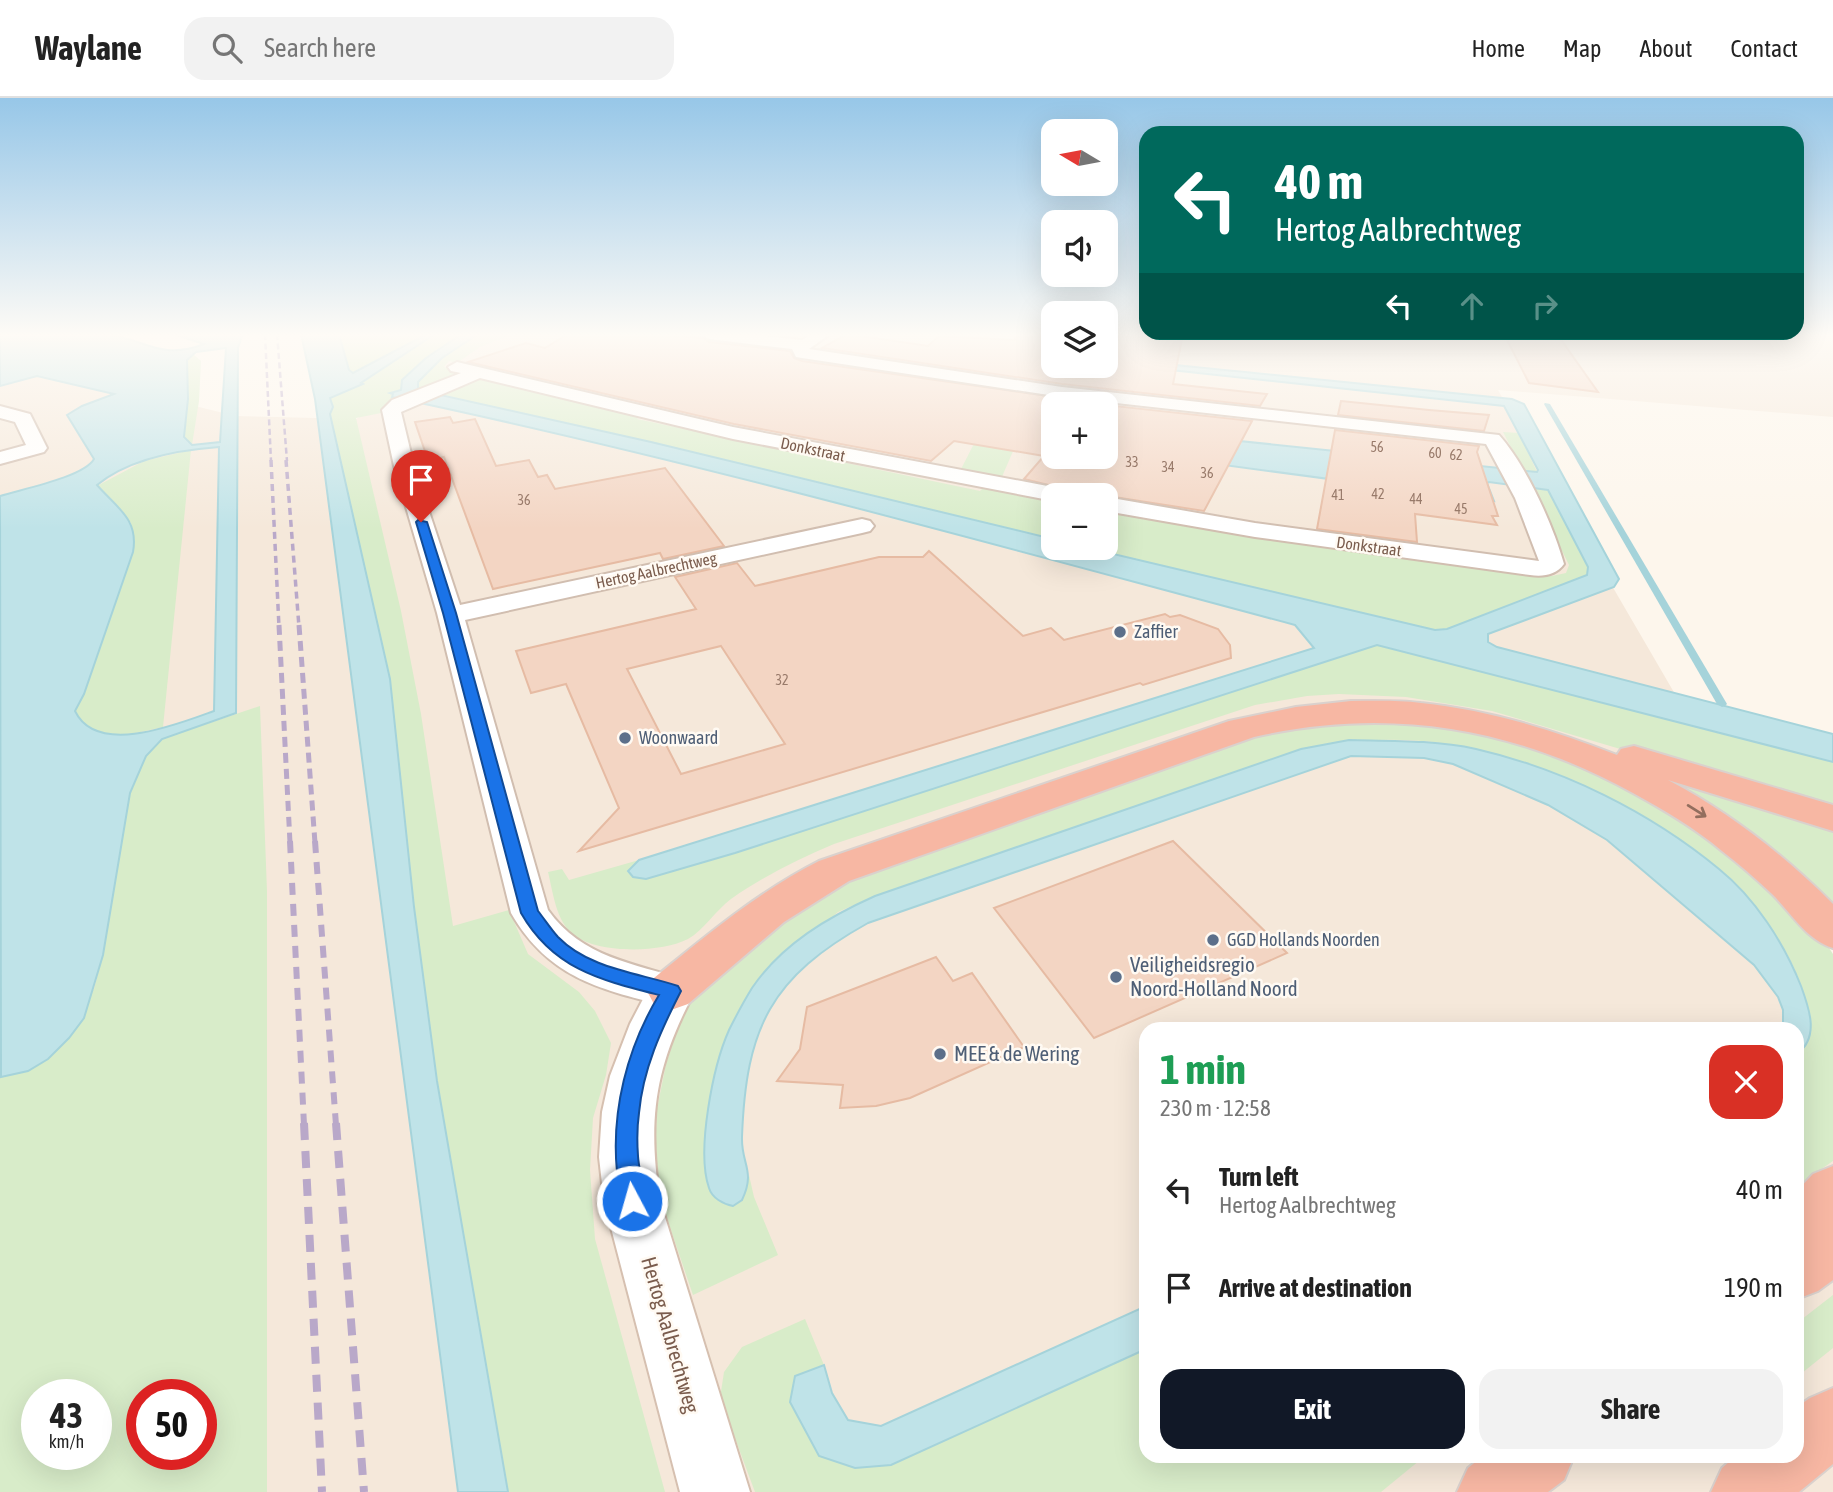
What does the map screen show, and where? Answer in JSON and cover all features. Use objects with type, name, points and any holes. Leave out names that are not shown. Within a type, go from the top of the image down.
[{"type":"highway","points":[[671,991],[709,933],[765,889],[814,863],[853,847],[1238,720],[1314,704],[1419,704],[1478,714],[1627,755],[1833,818]]},
{"type":"highway","points":[[671,991],[768,908],[834,871],[1242,729],[1292,717],[1351,711],[1409,713],[1483,724],[1566,748],[1637,777],[1715,823],[1760,858],[1802,895],[1833,931]]},
{"type":"highway","points":[[1804,1226],[1833,1192]]},
{"type":"highway","points":[[1804,1265],[1833,1246]]},
{"type":"highway","points":[[1804,1444],[1833,1421]]},
{"type":"highway","points":[[1492,1492],[1531,1463]]},
{"type":"highway","points":[[1746,1492],[1781,1463]]},
{"type":"main road","name":"Hertog Aalbrechtweg","points":[[671,991],[638,1062],[628,1112],[626,1154],[632,1201],[715,1492]]},
{"type":"street","points":[[411,399],[392,408],[391,415],[450,615],[533,918],[552,943],[570,957],[610,975],[671,991]]},
{"type":"street","name":"Donkstraat","points":[[592,399],[757,438],[1041,492]]},
{"type":"street","name":"Donkstraat","points":[[1118,506],[1269,532],[1530,568],[1546,568],[1552,564],[1510,465],[1498,443],[1486,437],[1128,399]]},
{"type":"street","points":[[0,412],[23,418],[37,448],[0,458]]},
{"type":"street","name":"Hertog Aalbrechtweg","points":[[450,615],[862,526]]},
{"type":"shaded area","points":[[0,399],[168,399],[235,416],[356,419],[385,399],[1041,399],[1041,469],[1118,469],[1118,399],[1503,399],[1824,950],[1833,971],[1833,1492],[0,1492]]},
{"type":"shaded area","points":[[1610,399],[1833,399],[1833,417]]},
{"type":"green space","points":[[188,399],[199,399],[192,445],[184,437]]},
{"type":"green space","points":[[330,399],[401,399],[384,407],[381,413],[356,418],[401,611],[421,714],[453,926],[509,910],[528,954],[579,992],[595,1011],[611,1043],[606,1075],[593,1118],[590,1170],[595,1239],[665,1492],[508,1492],[437,1081],[414,907],[390,679],[330,414]]},
{"type":"green space","points":[[459,399],[563,399],[640,417],[637,419],[980,491],[984,487],[1041,497],[1041,536],[651,442]]},
{"type":"green space","points":[[982,428],[1020,435],[1001,479],[960,471]]},
{"type":"green space","points":[[1503,432],[1519,433],[1537,472],[1524,473]]},
{"type":"green space","points":[[191,450],[163,727],[126,734],[102,733],[82,722],[75,711],[84,694],[133,552],[131,523],[97,486],[144,461]]},
{"type":"green space","points":[[1530,486],[1548,490],[1588,568],[1587,575],[1447,629],[1425,629],[1118,555],[1118,514],[1504,573],[1552,576],[1566,573],[1569,565]]},
{"type":"green space","points":[[1377,645],[1833,762],[1833,812],[1492,711],[1406,697],[1339,694],[1307,696],[1255,705],[834,844],[781,868],[743,891],[694,935],[676,944],[646,949],[598,946],[574,935],[563,922],[556,906],[548,872],[562,869],[569,880],[639,860],[628,871],[633,877],[646,879]]},
{"type":"green space","points":[[260,706],[267,891],[267,1492],[0,1492],[0,1077],[28,1071],[94,989],[103,955],[130,793],[146,756],[162,739]]},
{"type":"green space","points":[[1412,720],[1530,743],[1653,795],[1812,922],[1833,954],[1833,1161],[1804,1181],[1804,1049],[1808,1018],[1806,1001],[1786,952],[1753,906],[1711,865],[1662,829],[1609,798],[1553,773],[1499,755],[1448,744],[1411,740],[1337,743],[1301,749],[875,896],[838,912],[753,987],[733,1206],[742,1200],[749,1175],[754,1197],[778,1255],[693,1295],[659,1195],[655,1152],[657,1109],[666,1064],[679,1024],[698,986],[816,890],[1294,724]]},
{"type":"green space","points":[[1615,761],[1833,826],[1833,913]]},
{"type":"green space","points":[[1833,1295],[1833,1348],[1804,1371],[1804,1318]]},
{"type":"green space","points":[[805,1319],[824,1365],[795,1376],[855,1468],[891,1465],[1139,1352],[1139,1463],[1416,1463],[1381,1492],[755,1492],[720,1398],[724,1372],[742,1347]]},
{"type":"water","points":[[101,399],[188,399],[184,437],[192,445],[220,442],[223,399],[238,399],[236,713],[162,739],[146,756],[130,793],[103,955],[84,1018],[48,1059],[28,1071],[1,1077],[0,496],[66,477],[94,459],[67,415]],"holes":[[[219,447],[214,711],[160,729],[119,735],[101,732],[86,725],[75,711],[84,694],[133,552],[130,522],[97,485],[124,468],[155,457]]]},
{"type":"water","points":[[315,399],[330,399],[333,407],[330,414],[390,679],[414,907],[437,1081],[508,1492],[458,1492]]},
{"type":"water","points":[[401,399],[459,399],[651,442],[1041,536],[1041,557],[732,476]]},
{"type":"water","points":[[1440,399],[1512,399],[1524,404],[1619,579],[1614,587],[1488,634],[1488,642],[1497,647],[1833,734],[1833,762],[1377,645],[735,853],[646,879],[633,877],[628,871],[639,860],[1314,648],[1295,625],[1052,560],[1118,560],[1118,555],[1435,630],[1447,629],[1587,575],[1588,567],[1548,490],[1489,482],[1487,483],[1494,501],[1179,459],[1182,435],[1537,472],[1504,406]]},
{"type":"water","points":[[1349,740],[1413,741],[1476,749],[1541,768],[1635,811],[1719,869],[1745,893],[1767,922],[1794,970],[1804,995],[1811,1022],[1804,1047],[1804,1022],[1783,1022],[1783,1010],[1778,997],[1754,965],[1607,840],[1548,805],[1453,764],[1424,758],[1351,756],[868,923],[835,943],[787,985],[770,1009],[758,1035],[745,1098],[742,1146],[748,1174],[746,1190],[742,1200],[733,1206],[715,1198],[705,1172],[705,1131],[712,1086],[723,1046],[752,988],[777,958],[807,933],[875,896],[1301,749]]},
{"type":"water","points":[[1139,1309],[1139,1352],[891,1465],[855,1468],[819,1456],[790,1402],[795,1376],[824,1365],[832,1393],[848,1420],[881,1426]]},
{"type":"building","points":[[627,399],[1041,399],[1041,456],[954,441],[931,461],[734,424]]},
{"type":"building","points":[[1197,399],[1264,399],[1260,406]]},
{"type":"building","points":[[1341,401],[1489,415],[1484,431],[1338,415]]},
{"type":"building","points":[[1118,406],[1252,421],[1204,511],[1118,498],[1118,483],[1041,483],[1024,479],[1041,459],[1041,469],[1118,469]]},
{"type":"building","points":[[450,417],[453,423],[475,419],[496,466],[529,460],[538,477],[547,475],[555,489],[665,468],[724,546],[663,559],[660,553],[493,589],[444,457],[428,460],[415,422]]},
{"type":"building","points":[[1335,430],[1479,446],[1477,452],[1498,516],[1492,516],[1497,525],[1415,514],[1417,542],[1317,529]]},
{"type":"building","points":[[929,551],[1023,636],[1051,628],[1064,640],[1165,614],[1170,617],[1180,615],[1218,629],[1230,645],[1231,658],[579,851],[619,808],[566,684],[531,693],[516,651],[696,609],[675,577],[737,563],[755,586],[879,557],[923,557]],"holes":[[[721,646],[785,744],[681,774],[627,669]]]},
{"type":"building","points":[[1173,841],[1287,953],[1094,1038],[994,908]]},
{"type":"building","points":[[936,957],[953,981],[972,973],[1024,1047],[910,1098],[876,1106],[840,1108],[843,1085],[777,1081],[800,1049],[807,1007]]},
{"type":"waterway","points":[[1547,404],[1722,704]]},
{"type":"railway","points":[[268,399],[271,461]]},
{"type":"railway","points":[[282,399],[287,461]]},
{"type":"railway","points":[[271,460],[279,627]]},
{"type":"railway","points":[[286,460],[299,627]]},
{"type":"railway","points":[[279,625],[290,843]]},
{"type":"railway","points":[[299,625],[315,843]]},
{"type":"railway","points":[[290,841],[304,1125]]},
{"type":"railway","points":[[315,841],[336,1125]]},
{"type":"railway","points":[[304,1123],[322,1492]]},
{"type":"railway","points":[[336,1123],[364,1492]]},
{"type":"place","name":"Zaffier","points":[[1120,632]]},
{"type":"place","name":"Woonwaard","points":[[625,738]]},
{"type":"place","name":"GGD Hollands Noorden","points":[[1213,940]]},
{"type":"place","name":"Veiligheidsregio Noord-Holland Noord","points":[[1116,977]]},
{"type":"place","name":"MEE & de Wering","points":[[940,1054]]},
{"type":"route","points":[[421,522],[450,613],[530,913],[552,943],[570,957],[610,975],[671,991],[638,1062],[628,1112],[626,1154],[632,1201]]}]
